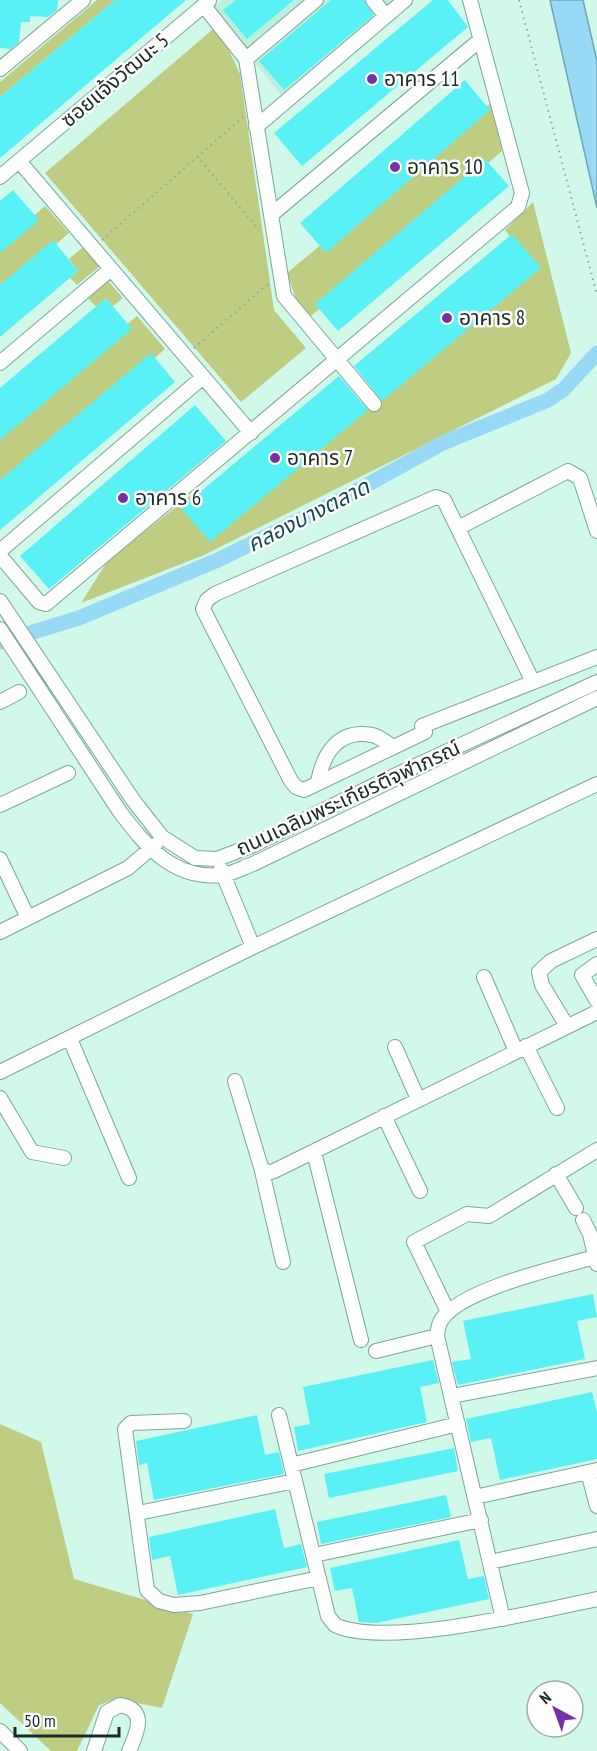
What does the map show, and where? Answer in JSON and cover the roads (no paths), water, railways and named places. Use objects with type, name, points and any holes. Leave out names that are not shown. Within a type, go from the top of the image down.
[{"type":"street","points":[[0,69],[83,0]]},
{"type":"street","points":[[246,59],[316,0]]},
{"type":"street","points":[[373,0],[386,16]]},
{"type":"street","points":[[256,127],[405,0]]},
{"type":"street","points":[[0,556],[39,602],[46,604],[518,207],[522,193],[470,0]]},
{"type":"street","points":[[207,3],[246,59],[279,275],[286,302],[374,404]]},
{"type":"street","name":"ซอยแจ้งวัฒนะ 5","points":[[1,174],[20,161],[207,3]]},
{"type":"street","points":[[271,215],[480,39]]},
{"type":"street","points":[[20,161],[251,433]]},
{"type":"street","points":[[0,363],[111,269]]},
{"type":"street","points":[[0,551],[203,377]]},
{"type":"street","points":[[458,528],[568,471],[580,478],[597,531]]},
{"type":"street","points":[[532,681],[444,500],[436,497],[215,594],[207,600],[203,609],[291,781],[296,787],[304,790],[425,732],[422,726],[597,657]]},
{"type":"street","name":"ถนนเฉลิมพระเกียรติจุฬาภรณ์","points":[[0,602],[133,800],[162,837],[195,858],[217,859],[251,846],[383,781],[597,682]]},
{"type":"street","name":"ถนนเฉลิมพระเกียรติจุฬาภรณ์","points":[[0,629],[120,812],[155,855],[189,872],[223,875],[253,864],[597,698]]},
{"type":"street","points":[[0,702],[19,692]]},
{"type":"street","points":[[318,782],[322,761],[331,747],[353,736],[373,735],[393,747]]},
{"type":"street","points":[[372,757],[390,796]]},
{"type":"street","points":[[0,805],[68,773]]},
{"type":"street","points":[[0,1072],[254,947],[597,784]]},
{"type":"street","points":[[0,932],[128,868],[162,837]]},
{"type":"street","points":[[0,859],[28,918]]},
{"type":"street","points":[[217,859],[254,947]]},
{"type":"street","points":[[567,1026],[542,985],[539,972],[551,961],[597,939]]},
{"type":"street","points":[[597,964],[582,975],[597,1001]]},
{"type":"street","points":[[484,977],[521,1049],[557,1108]]},
{"type":"street","points":[[261,1167],[267,1173],[274,1171],[597,1012]]},
{"type":"street","points":[[70,1039],[129,1178]]},
{"type":"street","points":[[395,1047],[418,1099]]},
{"type":"street","points":[[234,1080],[261,1167],[283,1262]]},
{"type":"street","points":[[0,1098],[32,1152],[64,1158]]},
{"type":"street","points":[[384,1116],[420,1191]]},
{"type":"street","points":[[448,1312],[414,1242],[466,1214],[489,1216],[597,1150]]},
{"type":"street","points":[[314,1152],[361,1340]]},
{"type":"street","points":[[503,1619],[437,1336],[439,1324],[448,1312],[493,1288],[596,1260],[594,1232],[580,1214],[556,1174]]},
{"type":"street","points":[[376,1351],[437,1336]]},
{"type":"street","points":[[452,1396],[597,1368]]},
{"type":"street","points":[[279,1416],[319,1578],[331,1620],[335,1625],[349,1630],[390,1633],[503,1619],[597,1599]]},
{"type":"street","points":[[184,1421],[131,1423],[125,1429],[147,1590],[159,1601],[174,1605],[200,1603],[319,1578]]},
{"type":"street","points":[[291,1465],[458,1424]]},
{"type":"street","points":[[475,1497],[593,1471],[597,1506]]},
{"type":"street","points":[[138,1513],[295,1480]]},
{"type":"street","points":[[314,1555],[480,1520]]},
{"type":"street","points":[[490,1562],[597,1539]]},
{"type":"street","points":[[94,1751],[107,1712],[120,1705],[134,1711],[139,1718],[138,1732],[129,1751]]},
{"type":"street","points":[[0,1731],[20,1751]]},
{"type":"water","points":[[550,0],[583,0],[597,61],[597,208]]},
{"type":"waterway","name":"คลองบางตลาด","points":[[0,642],[79,618],[218,560],[336,502],[443,443],[548,400],[564,389],[597,353]]},
{"type":"place","name":"อาคาร 11","points":[[372,79]]},
{"type":"place","name":"อาคาร 10","points":[[395,167]]},
{"type":"place","name":"อาคาร 8","points":[[447,318]]},
{"type":"place","name":"อาคาร 7","points":[[275,458]]},
{"type":"place","name":"อาคาร 6","points":[[123,498]]}]
